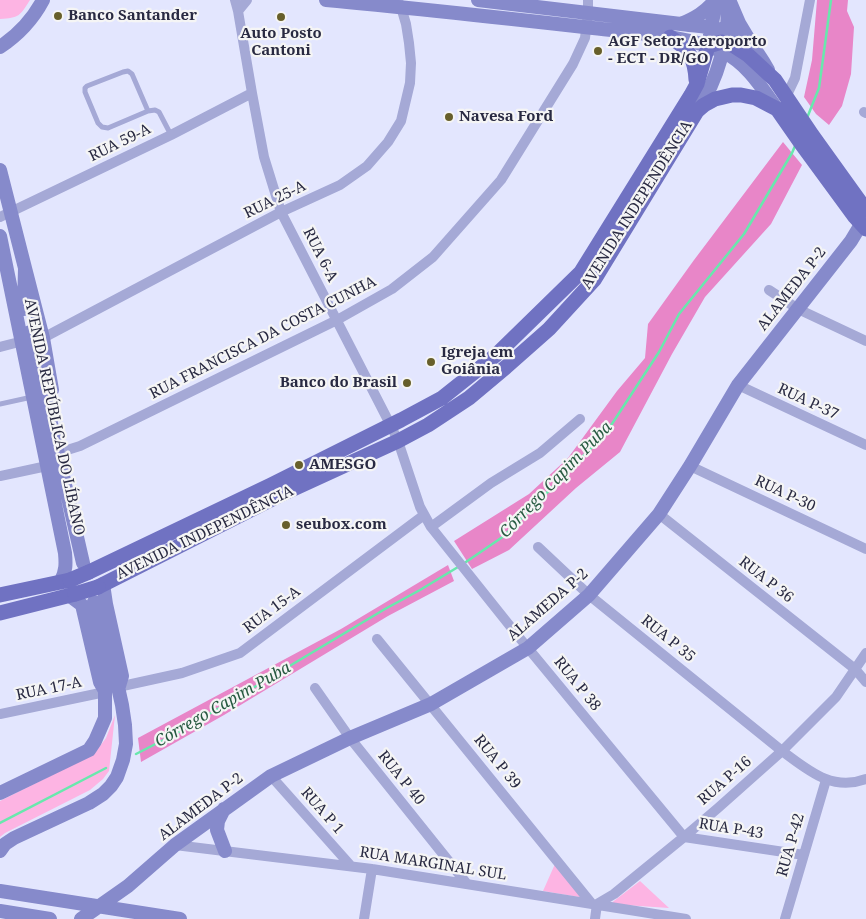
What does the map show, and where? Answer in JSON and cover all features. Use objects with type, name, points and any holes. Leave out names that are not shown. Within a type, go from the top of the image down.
[{"type":"main road","points":[[0,47],[22,29],[38,10],[43,0]]},
{"type":"main road","points":[[326,0],[399,3],[587,28],[720,43],[745,53],[775,80]]},
{"type":"main road","points":[[478,0],[588,6],[712,28]]},
{"type":"main road","points":[[681,24],[707,10],[716,0]]},
{"type":"main road","name":"AVENIDA INDEPENDÊNCIA","points":[[0,595],[65,580],[398,441],[469,398],[549,329],[587,276],[697,111],[716,70],[720,43],[712,28],[716,0]]},
{"type":"main road","points":[[720,43],[728,0]]},
{"type":"main road","points":[[728,0],[739,22],[775,80],[785,107]]},
{"type":"main road","points":[[720,43],[734,34],[745,40],[757,52]]},
{"type":"main road","points":[[670,37],[684,46],[691,56],[696,68],[697,84]]},
{"type":"main road","points":[[720,43],[785,107],[865,220]]},
{"type":"main road","name":"AVENIDA INDEPENDÊNCIA","points":[[0,613],[73,595],[100,585],[442,398],[496,355],[587,276],[720,43]]},
{"type":"main road","points":[[697,111],[712,101],[732,95],[751,97],[785,107]]},
{"type":"main road","name":"AVENIDA REPÚBLICA DO LÍBANO","points":[[0,170],[6,215],[25,268],[43,338],[64,451],[87,554],[92,561],[91,568]]},
{"type":"main road","name":"ALAMEDA P-2","points":[[81,919],[128,886],[175,845],[271,776],[350,738],[431,704],[528,648],[589,595],[659,514],[738,385],[851,241],[865,220]]},
{"type":"main road","name":"AVENIDA REPÚBLICA DO LÍBANO","points":[[0,236],[66,553],[65,580]]},
{"type":"main road","name":"AVENIDA REPÚBLICA DO LÍBANO","points":[[5,258],[24,309],[91,568]]},
{"type":"main road","name":"AVENIDA REPÚBLICA DO LÍBANO","points":[[24,309],[25,268]]},
{"type":"main road","points":[[100,585],[122,676],[118,687]]},
{"type":"main road","points":[[73,595],[82,605],[100,682],[105,692]]},
{"type":"main road","points":[[0,851],[5,844],[14,838],[89,803],[111,786],[117,777],[126,744],[125,724],[118,687],[108,664],[94,602]]},
{"type":"main road","points":[[0,793],[89,750],[95,742],[105,718],[108,664]]},
{"type":"main road","points":[[224,809],[218,821],[217,830],[224,851]]},
{"type":"main road","points":[[128,886],[128,898],[132,906],[139,913]]},
{"type":"main road","points":[[0,891],[180,919]]},
{"type":"main road","points":[[0,911],[50,919]]},
{"type":"street","name":"RUA 6-A","points":[[235,0],[264,157],[281,212],[398,441],[420,507],[431,527],[449,549]]},
{"type":"street","points":[[238,11],[247,0]]},
{"type":"street","points":[[785,107],[795,78],[810,0]]},
{"type":"street","name":"RUA 25-A","points":[[43,338],[281,212],[340,185],[367,166],[388,142],[401,121],[410,83],[409,43],[399,3]]},
{"type":"street","name":"RUA FRANCISCA DA COSTA CUNHA","points":[[64,451],[80,446],[337,320],[392,290],[433,257],[502,180],[574,64],[585,38],[588,6]]},
{"type":"street","name":"RUA 59-A","points":[[6,215],[171,136],[252,93]]},
{"type":"street","points":[[769,290],[798,309],[866,341]]},
{"type":"street","points":[[0,347],[23,341]]},
{"type":"street","name":"RUA P-37","points":[[738,385],[866,446]]},
{"type":"street","points":[[431,527],[491,483],[540,453],[580,419]]},
{"type":"street","points":[[0,476],[47,466]]},
{"type":"street","name":"RUA P-30","points":[[690,466],[866,549]]},
{"type":"street","name":"RUA P 36","points":[[659,514],[855,669],[866,682]]},
{"type":"street","name":"RUA 15-A","points":[[118,687],[182,673],[240,653],[424,515]]},
{"type":"street","name":"RUA P 35","points":[[538,547],[589,595],[782,751],[814,774],[826,780]]},
{"type":"street","name":"RUA P 38","points":[[449,549],[684,837]]},
{"type":"street","name":"RUA P 39","points":[[377,639],[595,904]]},
{"type":"street","name":"RUA P-16","points":[[595,904],[614,894],[684,837],[782,751],[836,697],[866,653]]},
{"type":"street","name":"RUA P 40","points":[[315,688],[350,738],[467,884]]},
{"type":"street","name":"RUA 17-A","points":[[0,714],[105,692]]},
{"type":"street","name":"RUA P 1","points":[[271,776],[351,866]]},
{"type":"street","points":[[826,780],[847,784],[866,779]]},
{"type":"street","name":"RUA P-42","points":[[785,919],[826,780]]},
{"type":"street","name":"RUA P-43","points":[[684,837],[804,855]]},
{"type":"street","name":"RUA MARGINAL SUL","points":[[175,845],[372,869],[686,919]]},
{"type":"street","points":[[364,919],[372,869]]},
{"type":"street","points":[[595,904],[595,919]]},
{"type":"lane","points":[[148,111],[132,74],[128,71],[85,88],[98,123],[102,127],[108,128],[148,111],[155,110],[159,112],[171,136]]},
{"type":"lane","points":[[0,404],[32,397]]},
{"type":"shaded area","points":[[0,0],[30,0],[24,10],[15,17],[0,19]]},
{"type":"shaded area","points":[[817,0],[848,0],[847,11],[854,27],[851,74],[842,106],[829,125],[816,114],[804,97],[812,60]]},
{"type":"shaded area","points":[[783,142],[802,165],[771,224],[705,297],[672,354],[620,452],[576,488],[509,550],[472,569],[454,541],[529,494],[568,458],[617,391],[645,358],[648,324]]},
{"type":"shaded area","points":[[448,565],[454,581],[388,616],[224,715],[141,762],[138,738],[341,629]]},
{"type":"shaded area","points":[[115,715],[109,771],[103,779],[90,790],[0,837],[0,801],[94,754],[106,738]]},
{"type":"shaded area","points":[[555,864],[585,898],[543,891]]},
{"type":"shaded area","points":[[640,881],[669,908],[610,904]]},
{"type":"waterway","name":"Córrego Capim Puba","points":[[807,118],[819,88],[831,0]]},
{"type":"waterway","name":"Córrego Capim Puba","points":[[463,564],[504,536],[606,433],[659,352],[679,314],[744,234],[795,146]]},
{"type":"waterway","name":"Córrego Capim Puba","points":[[136,754],[179,732],[458,567]]},
{"type":"waterway","name":"Córrego Capim Puba","points":[[0,823],[106,768]]},
{"type":"place","name":"Banco Santander","points":[[58,16]]},
{"type":"place","name":"Auto Posto Cantoni","points":[[281,17]]},
{"type":"place","name":"AGF Setor Aeroporto - ECT - DR/GO","points":[[598,51]]},
{"type":"place","name":"Navesa Ford","points":[[449,117]]},
{"type":"place","name":"Igreja em Goiânia","points":[[431,362]]},
{"type":"place","name":"Banco do Brasil","points":[[407,383]]},
{"type":"place","name":"AMESGO","points":[[299,465]]},
{"type":"place","name":"seubox.com","points":[[286,525]]}]
